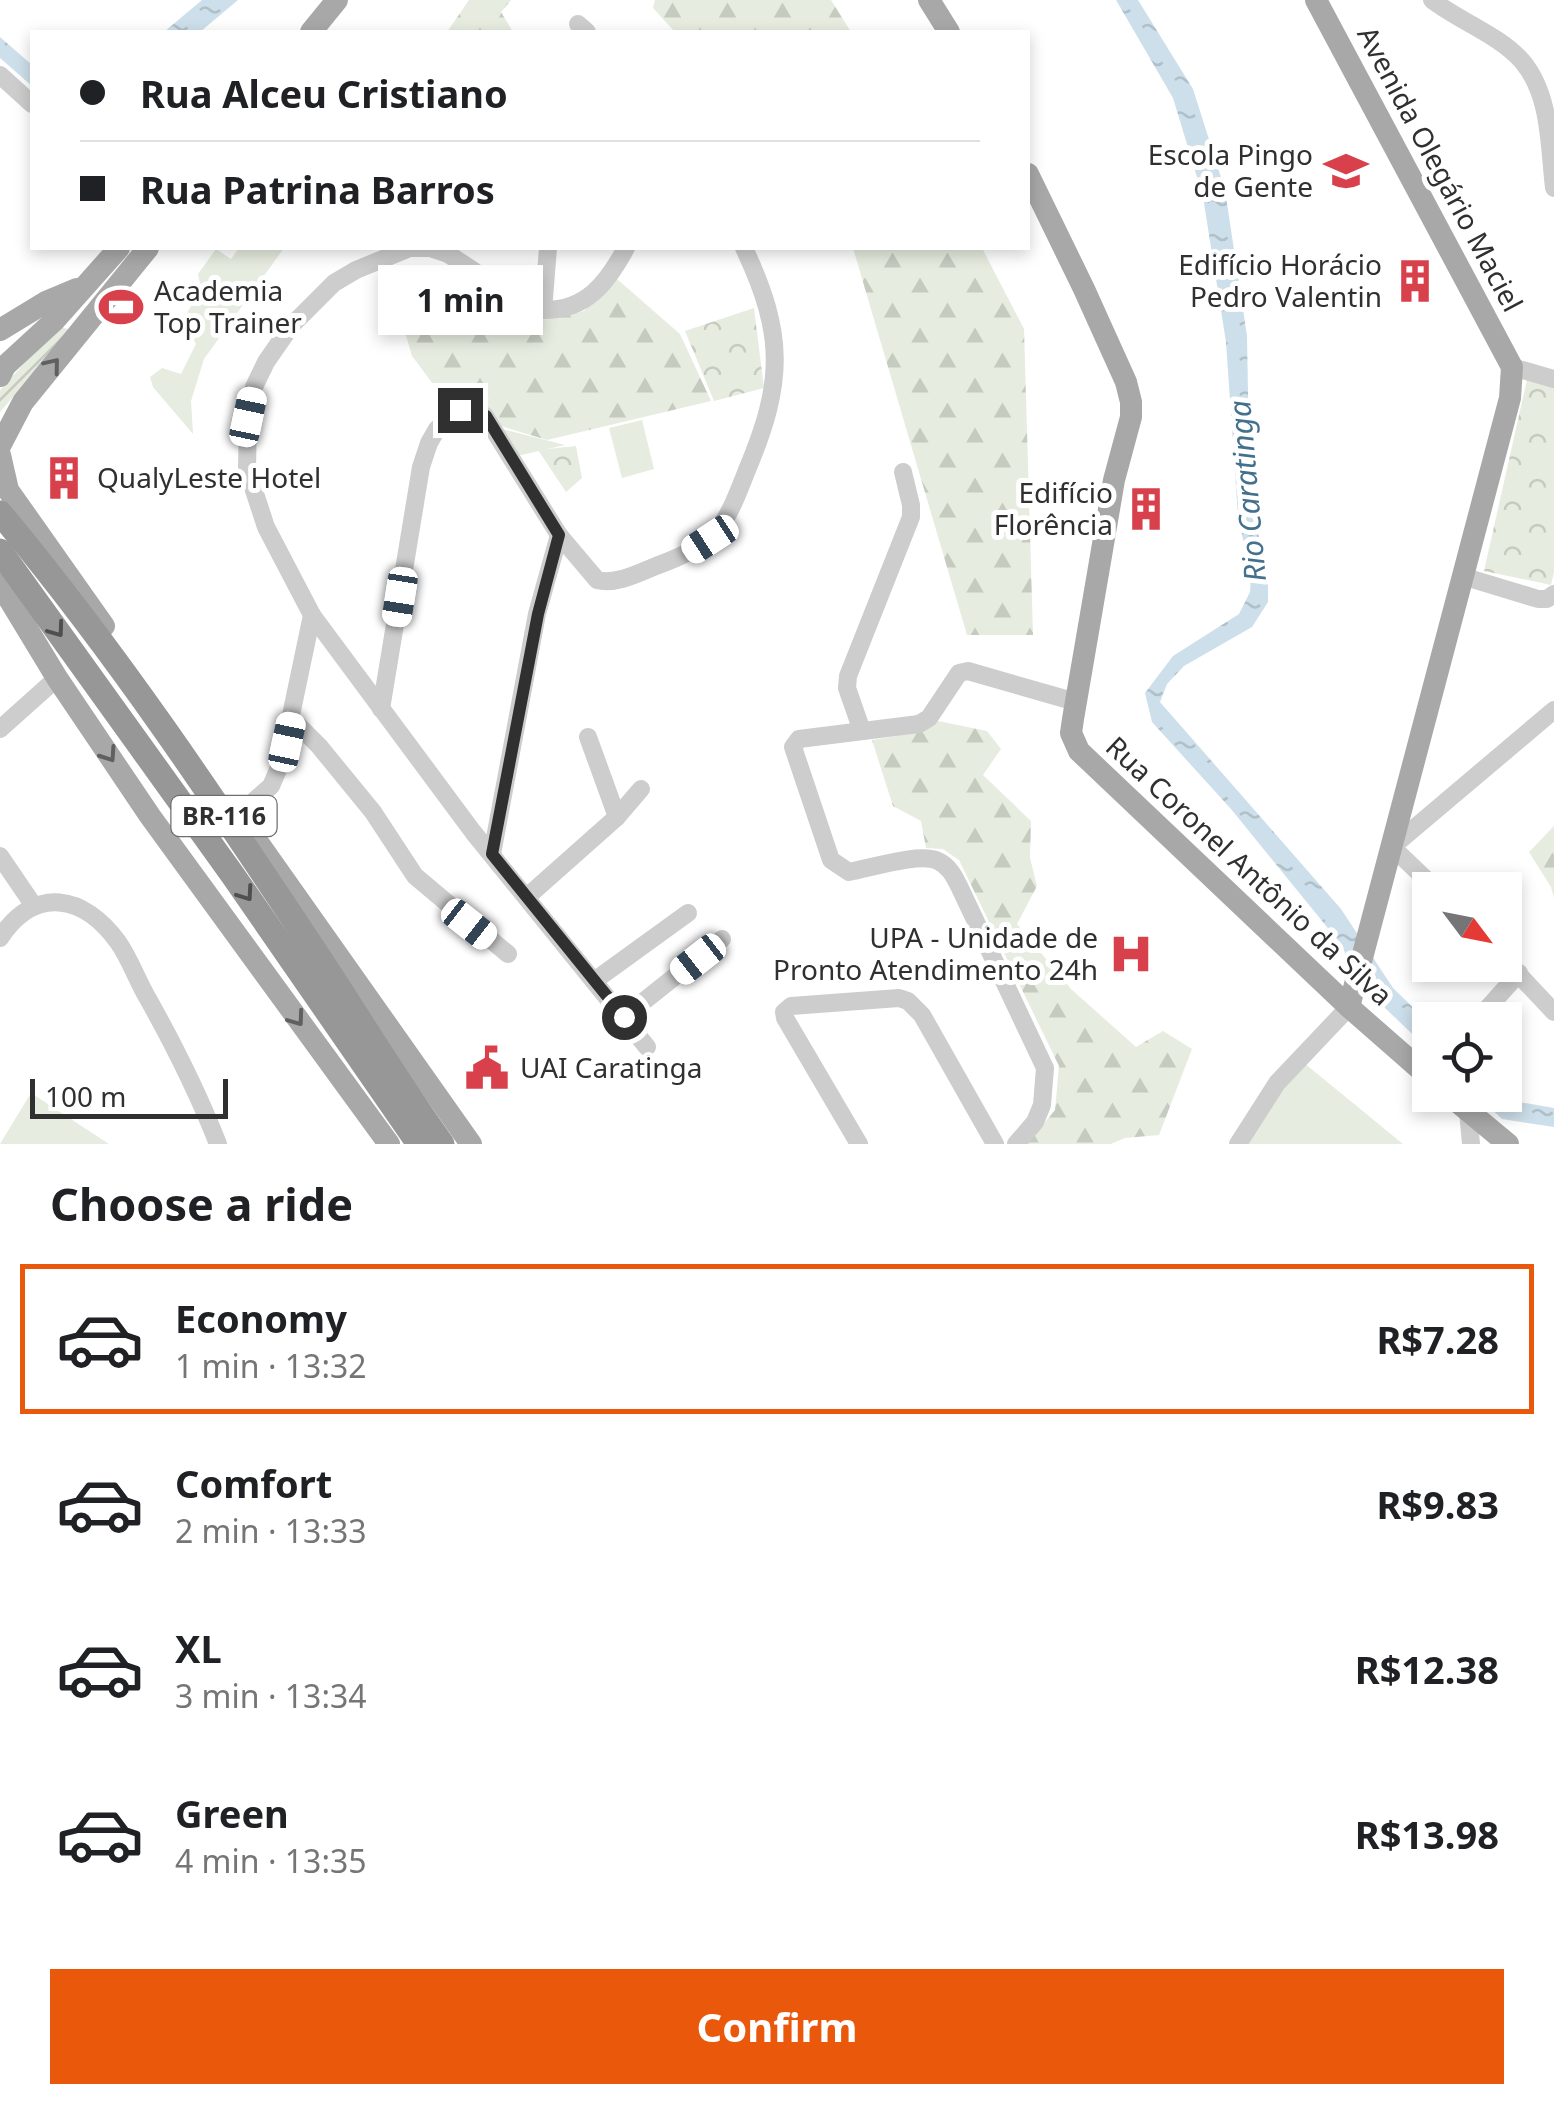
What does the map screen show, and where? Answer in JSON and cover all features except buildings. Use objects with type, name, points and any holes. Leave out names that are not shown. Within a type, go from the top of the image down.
[{"type":"highway","name":"BR-116","points":[[0,513],[71,599],[246,848],[416,1139]]},
{"type":"highway","name":"BR-116","points":[[0,551],[416,1139]]},
{"type":"highway","points":[[416,1139],[437,1097]]},
{"type":"main road","points":[[314,30],[337,0]]},
{"type":"main road","points":[[930,0],[948,30]]},
{"type":"main road","name":"Avenida Olegário Maciel","points":[[1316,0],[1512,367]]},
{"type":"main road","name":"Rua Coronel Antônio da Silva","points":[[1030,178],[1126,382],[1131,402],[1071,734],[1078,752],[1412,1059]]},
{"type":"main road","points":[[2,365],[54,321],[118,250]]},
{"type":"main road","points":[[0,446],[23,402],[146,250]]},
{"type":"main road","points":[[0,330],[46,302],[85,286]]},
{"type":"main road","points":[[54,321],[79,334]]},
{"type":"main road","points":[[1352,1000],[1510,398],[1512,367]]},
{"type":"main road","points":[[0,456],[8,490],[18,505],[471,1144]]},
{"type":"main road","points":[[0,584],[57,678],[160,830],[416,1139]]},
{"type":"main road","points":[[1469,1112],[1508,1144]]},
{"type":"street","points":[[1432,0],[1521,60],[1537,86],[1546,112],[1554,188]]},
{"type":"street","points":[[0,75],[30,102]]},
{"type":"street","points":[[402,250],[334,284],[292,326],[266,362],[254,387],[248,417],[247,469],[266,527],[312,615],[492,854],[646,1047]]},
{"type":"street","points":[[436,250],[474,271],[504,300],[560,310],[578,305],[596,292],[625,250]]},
{"type":"street","points":[[543,310],[548,250]]},
{"type":"street","points":[[381,709],[420,467],[437,429],[460,410],[471,408],[486,416],[559,535],[587,572],[606,582],[692,551],[722,528],[732,512],[767,419],[776,374],[773,334],[762,290],[745,250]]},
{"type":"street","points":[[1512,367],[1554,379]]},
{"type":"street","points":[[862,730],[846,688],[911,517],[912,505],[903,472]]},
{"type":"street","points":[[492,854],[538,614],[559,535]]},
{"type":"street","points":[[1462,576],[1538,599],[1547,600],[1554,594]]},
{"type":"street","points":[[238,815],[271,786],[292,718],[312,615]]},
{"type":"street","points":[[1016,1144],[1035,1122],[1042,1105],[1046,1068],[950,870],[925,858],[850,872],[831,860],[794,747],[799,738],[919,724],[929,718],[958,673],[968,670],[1076,702]]},
{"type":"street","points":[[0,730],[57,678]]},
{"type":"street","points":[[1418,872],[1392,846],[1554,710]]},
{"type":"street","points":[[292,718],[372,812],[415,876],[508,954]]},
{"type":"street","points":[[588,737],[617,817]]},
{"type":"street","points":[[528,896],[642,790]]},
{"type":"street","points":[[0,856],[34,906]]},
{"type":"street","points":[[0,938],[18,915],[52,901],[68,903],[100,921],[121,946],[193,1082],[218,1144]]},
{"type":"street","points":[[594,981],[688,913]]},
{"type":"street","points":[[624,1017],[722,940]]},
{"type":"street","points":[[1522,978],[1554,1012]]},
{"type":"street","points":[[859,1144],[785,1018],[784,1012],[791,1006],[887,998],[908,1001],[922,1015],[995,1144]]},
{"type":"street","points":[[1238,1144],[1278,1083],[1352,1000]]},
{"type":"street","points":[[1468,1112],[1471,1144]]},
{"type":"green space","points":[[469,0],[511,0],[501,12],[512,30],[448,30]]},
{"type":"green space","points":[[655,0],[831,0],[850,30],[673,30],[653,8]]},
{"type":"green space","points":[[215,250],[231,259],[238,250],[283,250],[204,359],[191,401],[193,434],[153,387],[150,377],[162,368],[181,374],[196,344],[182,322],[201,288],[198,274]]},
{"type":"green space","points":[[854,250],[983,250],[1024,329],[1033,635],[967,635]]},
{"type":"green space","points":[[617,279],[680,334],[711,401],[547,440],[454,412],[412,356],[396,301],[440,301],[474,321],[552,319],[584,311]]},
{"type":"green space","points":[[754,308],[764,388],[714,401],[685,331]]},
{"type":"green space","points":[[58,326],[71,330],[0,412],[0,390]]},
{"type":"green space","points":[[1528,375],[1554,383],[1551,585],[1484,571]]},
{"type":"green space","points":[[642,420],[654,469],[622,478],[609,428]]},
{"type":"green space","points":[[498,428],[565,445],[517,456]]},
{"type":"green space","points":[[576,446],[582,478],[566,492],[538,450]]},
{"type":"green space","points":[[938,721],[987,731],[1001,749],[983,775],[1031,821],[1030,858],[1037,886],[1017,924],[1071,989],[1136,1047],[1163,1031],[1192,1049],[1159,1135],[1125,1138],[1111,1144],[1027,1144],[1055,1110],[1059,1066],[959,860],[943,849],[926,848],[921,821],[893,806],[872,740],[914,733]]},
{"type":"green space","points":[[1554,826],[1554,898],[1529,852]]},
{"type":"green space","points":[[1298,1058],[1403,1144],[1234,1144],[1261,1092]]},
{"type":"green space","points":[[31,1093],[109,1144],[0,1144]]},
{"type":"water","points":[[202,0],[238,0],[202,30],[166,30]]},
{"type":"water","name":"Rio Caratinga","points":[[1116,0],[1138,0],[1193,89],[1225,190],[1247,336],[1249,448],[1257,529],[1268,572],[1268,602],[1252,627],[1184,666],[1167,684],[1160,702],[1341,909],[1393,988],[1412,1006],[1412,1034],[1363,987],[1340,943],[1231,809],[1152,722],[1145,693],[1173,656],[1239,614],[1250,592],[1251,576],[1238,516],[1226,342],[1203,197],[1173,98]]},
{"type":"water","points":[[0,37],[30,63],[30,84],[0,58]]},
{"type":"water","points":[[1522,1102],[1554,1108],[1554,1127],[1502,1119],[1495,1112],[1522,1112]]},
{"type":"place","name":"Escola Pingo de Gente","points":[[1346,171]]},
{"type":"place","name":"Edifício Horácio Pedro Valentin","points":[[1415,281]]},
{"type":"place","name":"Academia Top Trainer","points":[[121,307]]},
{"type":"place","name":"QualyLeste Hotel","points":[[64,478]]},
{"type":"place","name":"Edifício Florência","points":[[1146,509]]},
{"type":"place","name":"UPA - Unidade de Pronto Atendimento 24h","points":[[1131,954]]},
{"type":"place","name":"UAI Caratinga","points":[[487,1068]]},
{"type":"route","points":[[460,410],[471,408],[486,416],[559,535],[538,614],[492,854],[624,1017]]}]
